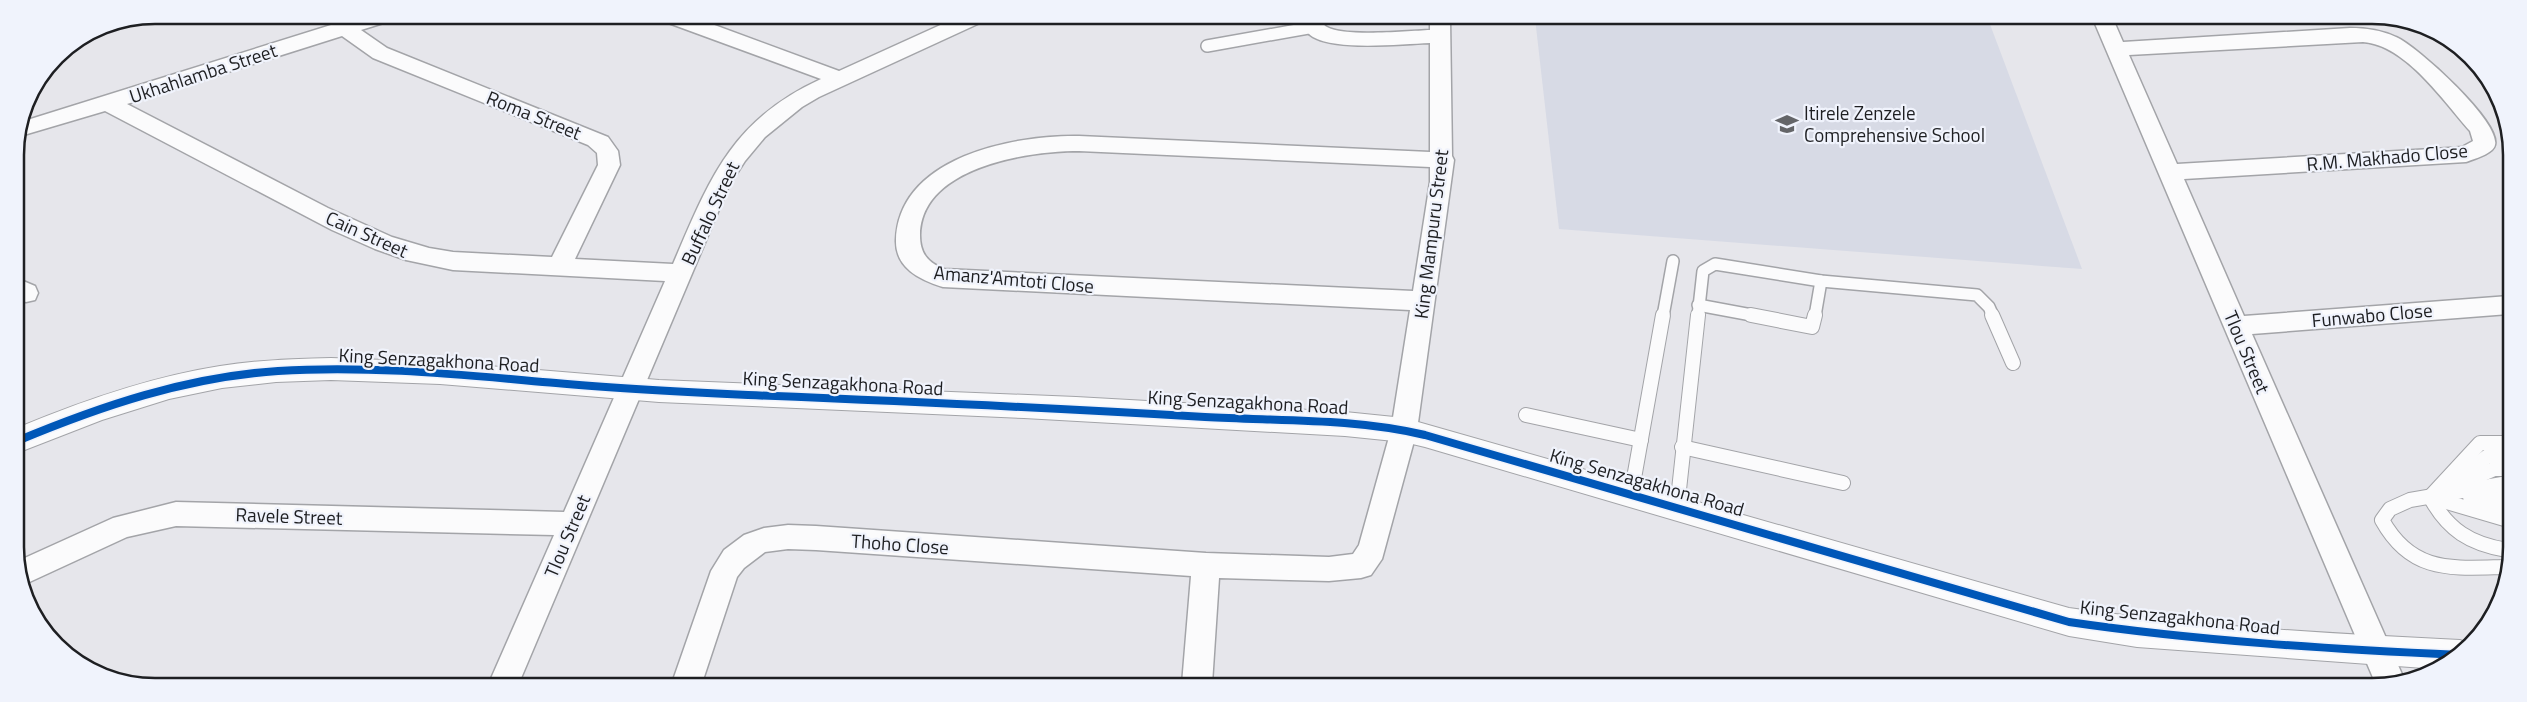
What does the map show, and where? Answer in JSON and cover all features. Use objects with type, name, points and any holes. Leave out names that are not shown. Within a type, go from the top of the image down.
[{"type":"street","name":"Ukhahlamba Street","points":[[26,128],[359,24]]},
{"type":"street","points":[[692,24],[841,78]]},
{"type":"street","name":"Buffalo Street","points":[[632,390],[718,186],[743,145],[770,117],[811,92],[960,24]]},
{"type":"street","name":"King Mampuru Street","points":[[1206,565],[1330,569],[1361,566],[1372,550],[1404,430],[1443,160],[1441,27],[1341,37],[1323,34],[1314,24]]},
{"type":"street","name":"Tlou Street","points":[[2105,24],[2388,677]]},
{"type":"street","name":"Roma Street","points":[[345,28],[380,53],[596,140],[606,147],[610,155],[610,165],[560,266]]},
{"type":"street","name":"R.M. Makhado Close","points":[[2116,49],[2359,35],[2372,36],[2396,44],[2410,54],[2478,126],[2485,140],[2484,145],[2477,150],[2449,156],[2169,172]]},
{"type":"street","name":"Cain Street","points":[[108,103],[382,244],[426,258],[682,273]]},
{"type":"street","name":"Amanz'Amtoti Close","points":[[1424,302],[943,278],[926,273],[917,265],[909,254],[906,232],[920,200],[930,187],[954,171],[992,155],[1036,145],[1237,150],[1443,160]]},
{"type":"street","name":"Funwabo Close","points":[[2236,326],[2503,304]]},
{"type":"street","name":"King Senzagakhona Road","points":[[24,438],[81,414],[131,398],[200,381],[276,371],[309,369],[389,371],[632,390],[1094,410],[1345,424],[1404,430],[2069,622],[2137,632],[2377,651],[2447,654]]},
{"type":"street","name":"Tlou Street","points":[[506,678],[571,524],[632,390]]},
{"type":"street","name":"Ravele Street","points":[[26,570],[123,526],[176,514],[571,524]]},
{"type":"street","name":"Thoho Close","points":[[689,678],[725,571],[735,556],[751,544],[768,539],[816,538],[1206,565]]},
{"type":"street","points":[[1197,678],[1206,565]]},
{"type":"lane","points":[[1207,46],[1303,24]]},
{"type":"lane","points":[[1631,495],[1673,261]]},
{"type":"lane","points":[[1677,508],[1682,447],[1703,271],[1715,264],[1821,281],[1977,295],[1989,307],[2013,363]]},
{"type":"lane","points":[[1698,305],[1812,327],[1821,281]]},
{"type":"lane","points":[[1526,415],[1641,440]]},
{"type":"lane","points":[[2430,497],[2480,443],[2503,443]]},
{"type":"lane","points":[[1682,447],[1844,483]]},
{"type":"lane","points":[[2430,497],[2488,456],[2503,456]]},
{"type":"lane","points":[[2430,497],[2494,469],[2503,469]]},
{"type":"lane","points":[[2501,567],[2451,567],[2430,564],[2398,547],[2382,520],[2385,512],[2395,505],[2503,484]]},
{"type":"lane","points":[[2430,497],[2503,496]]},
{"type":"lane","points":[[2430,497],[2503,508]]},
{"type":"lane","points":[[2430,497],[2503,520]]},
{"type":"lane","points":[[2430,497],[2439,516],[2454,531],[2470,542],[2488,548],[2503,549]]},
{"type":"shaded area","name":"Itirele Zenzele Comprehensive School","points":[[1536,24],[1990,24],[2082,269],[1559,229]]},
{"type":"cycle path","points":[[24,438],[92,411],[143,395],[195,382],[276,371],[331,369],[440,373],[659,391],[1024,406],[1345,424],[1404,430],[1425,435],[2069,622],[2137,632],[2377,651],[2447,654]]},
{"type":"place","name":"Itirele Zenzele Comprehensive School","points":[[1787,124]]}]
